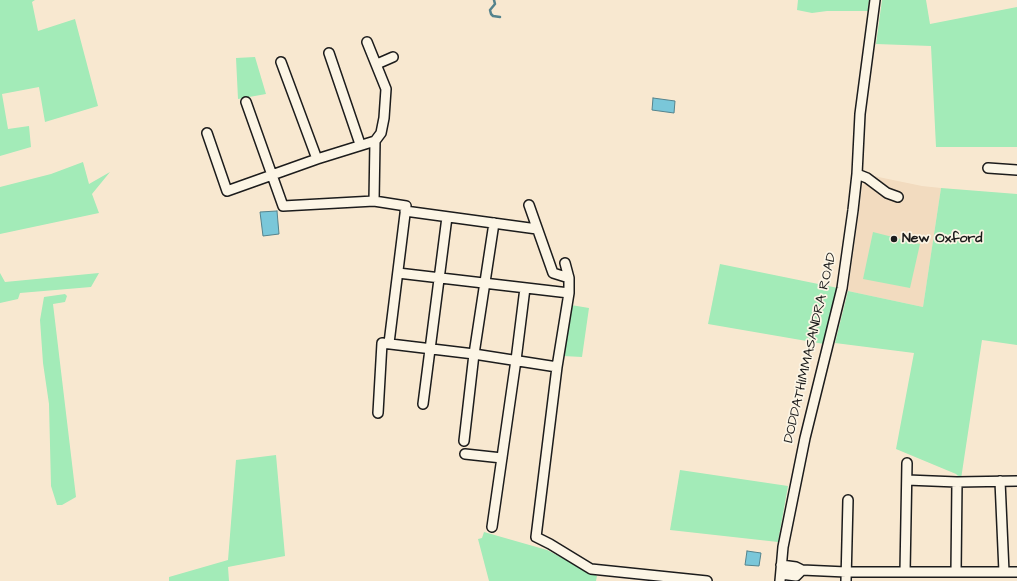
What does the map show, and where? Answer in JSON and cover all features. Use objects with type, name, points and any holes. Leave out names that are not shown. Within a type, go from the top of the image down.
[{"type":"street","name":"DODDATHIMMASANDRA ROAD","points":[[781,573],[783,547],[805,438],[842,288],[854,210],[860,114],[875,0]]},
{"type":"street","points":[[367,42],[386,89],[384,118],[381,133],[375,141],[374,201]]},
{"type":"street","points":[[329,53],[360,144]]},
{"type":"street","points":[[377,64],[393,57]]},
{"type":"street","points":[[281,62],[317,159]]},
{"type":"street","points":[[246,102],[283,206],[374,201],[406,206],[389,343]]},
{"type":"street","points":[[207,134],[227,191],[360,144],[375,141]]},
{"type":"street","points":[[988,168],[1017,170]]},
{"type":"street","points":[[857,174],[867,178],[887,193],[898,197]]},
{"type":"street","points":[[529,205],[553,273],[569,278]]},
{"type":"street","points":[[405,211],[537,229]]},
{"type":"street","points":[[423,404],[447,217]]},
{"type":"street","points":[[464,441],[474,354],[494,223]]},
{"type":"street","points":[[565,263],[569,278],[569,293],[557,367],[536,537],[591,569],[707,581]]},
{"type":"street","points":[[398,274],[569,293]]},
{"type":"street","points":[[492,527],[525,288]]},
{"type":"street","points":[[378,413],[382,343],[474,354],[557,367]]},
{"type":"street","points":[[465,454],[502,458]]},
{"type":"street","points":[[905,572],[907,463]]},
{"type":"street","points":[[906,480],[957,482],[1017,481]]},
{"type":"street","points":[[1000,481],[1004,572]]},
{"type":"street","points":[[956,572],[957,482]]},
{"type":"street","points":[[846,576],[848,500]]},
{"type":"street","points":[[781,573],[796,576],[802,570],[846,576],[905,572],[1017,572]]},
{"type":"shaded area","name":"New Oxford","points":[[864,174],[922,186],[941,188],[923,307],[848,291]]},
{"type":"green space","points":[[0,0],[35,0],[32,2],[38,31],[75,19],[98,106],[45,122],[39,87],[2,94],[8,129],[29,126],[31,147],[0,156]]},
{"type":"green space","points":[[798,0],[869,0],[868,11],[827,11],[812,13],[797,10]]},
{"type":"green space","points":[[882,0],[926,0],[930,24],[1017,7],[1017,147],[936,147],[931,46],[876,44]]},
{"type":"green space","points":[[255,57],[266,94],[238,99],[236,58]]},
{"type":"green space","points":[[83,162],[89,184],[110,172],[92,194],[99,213],[0,234],[0,187],[51,174]]},
{"type":"green space","points":[[941,188],[1017,194],[1017,345],[982,340],[961,479],[956,474],[896,449],[914,353],[835,343],[848,291],[923,307]]},
{"type":"green space","points":[[873,232],[920,244],[910,288],[863,279]]},
{"type":"green space","points":[[720,264],[838,288],[824,344],[708,324]]},
{"type":"green space","points":[[0,273],[5,282],[99,273],[91,287],[20,293],[18,299],[0,303]]},
{"type":"green space","points":[[65,294],[67,296],[65,302],[53,304],[76,497],[62,505],[57,505],[51,486],[49,404],[43,363],[40,320],[44,297]]},
{"type":"green space","points":[[571,305],[589,308],[582,357],[563,356]]},
{"type":"green space","points":[[276,455],[285,556],[228,567],[229,581],[169,581],[169,577],[228,560],[236,460]]},
{"type":"green space","points":[[680,470],[788,486],[778,542],[670,530]]},
{"type":"green space","points":[[484,532],[547,550],[597,576],[596,581],[489,581],[478,539],[482,538]]},
{"type":"water","points":[[653,98],[675,101],[674,113],[652,110]]},
{"type":"water","points":[[277,211],[279,234],[263,236],[260,212]]},
{"type":"water","points":[[747,551],[761,553],[759,566],[745,565]]},
{"type":"waterway","points":[[494,0],[495,4],[490,10],[491,14],[493,16],[500,17]]},
{"type":"place","name":"New Oxford","points":[[894,239]]}]
